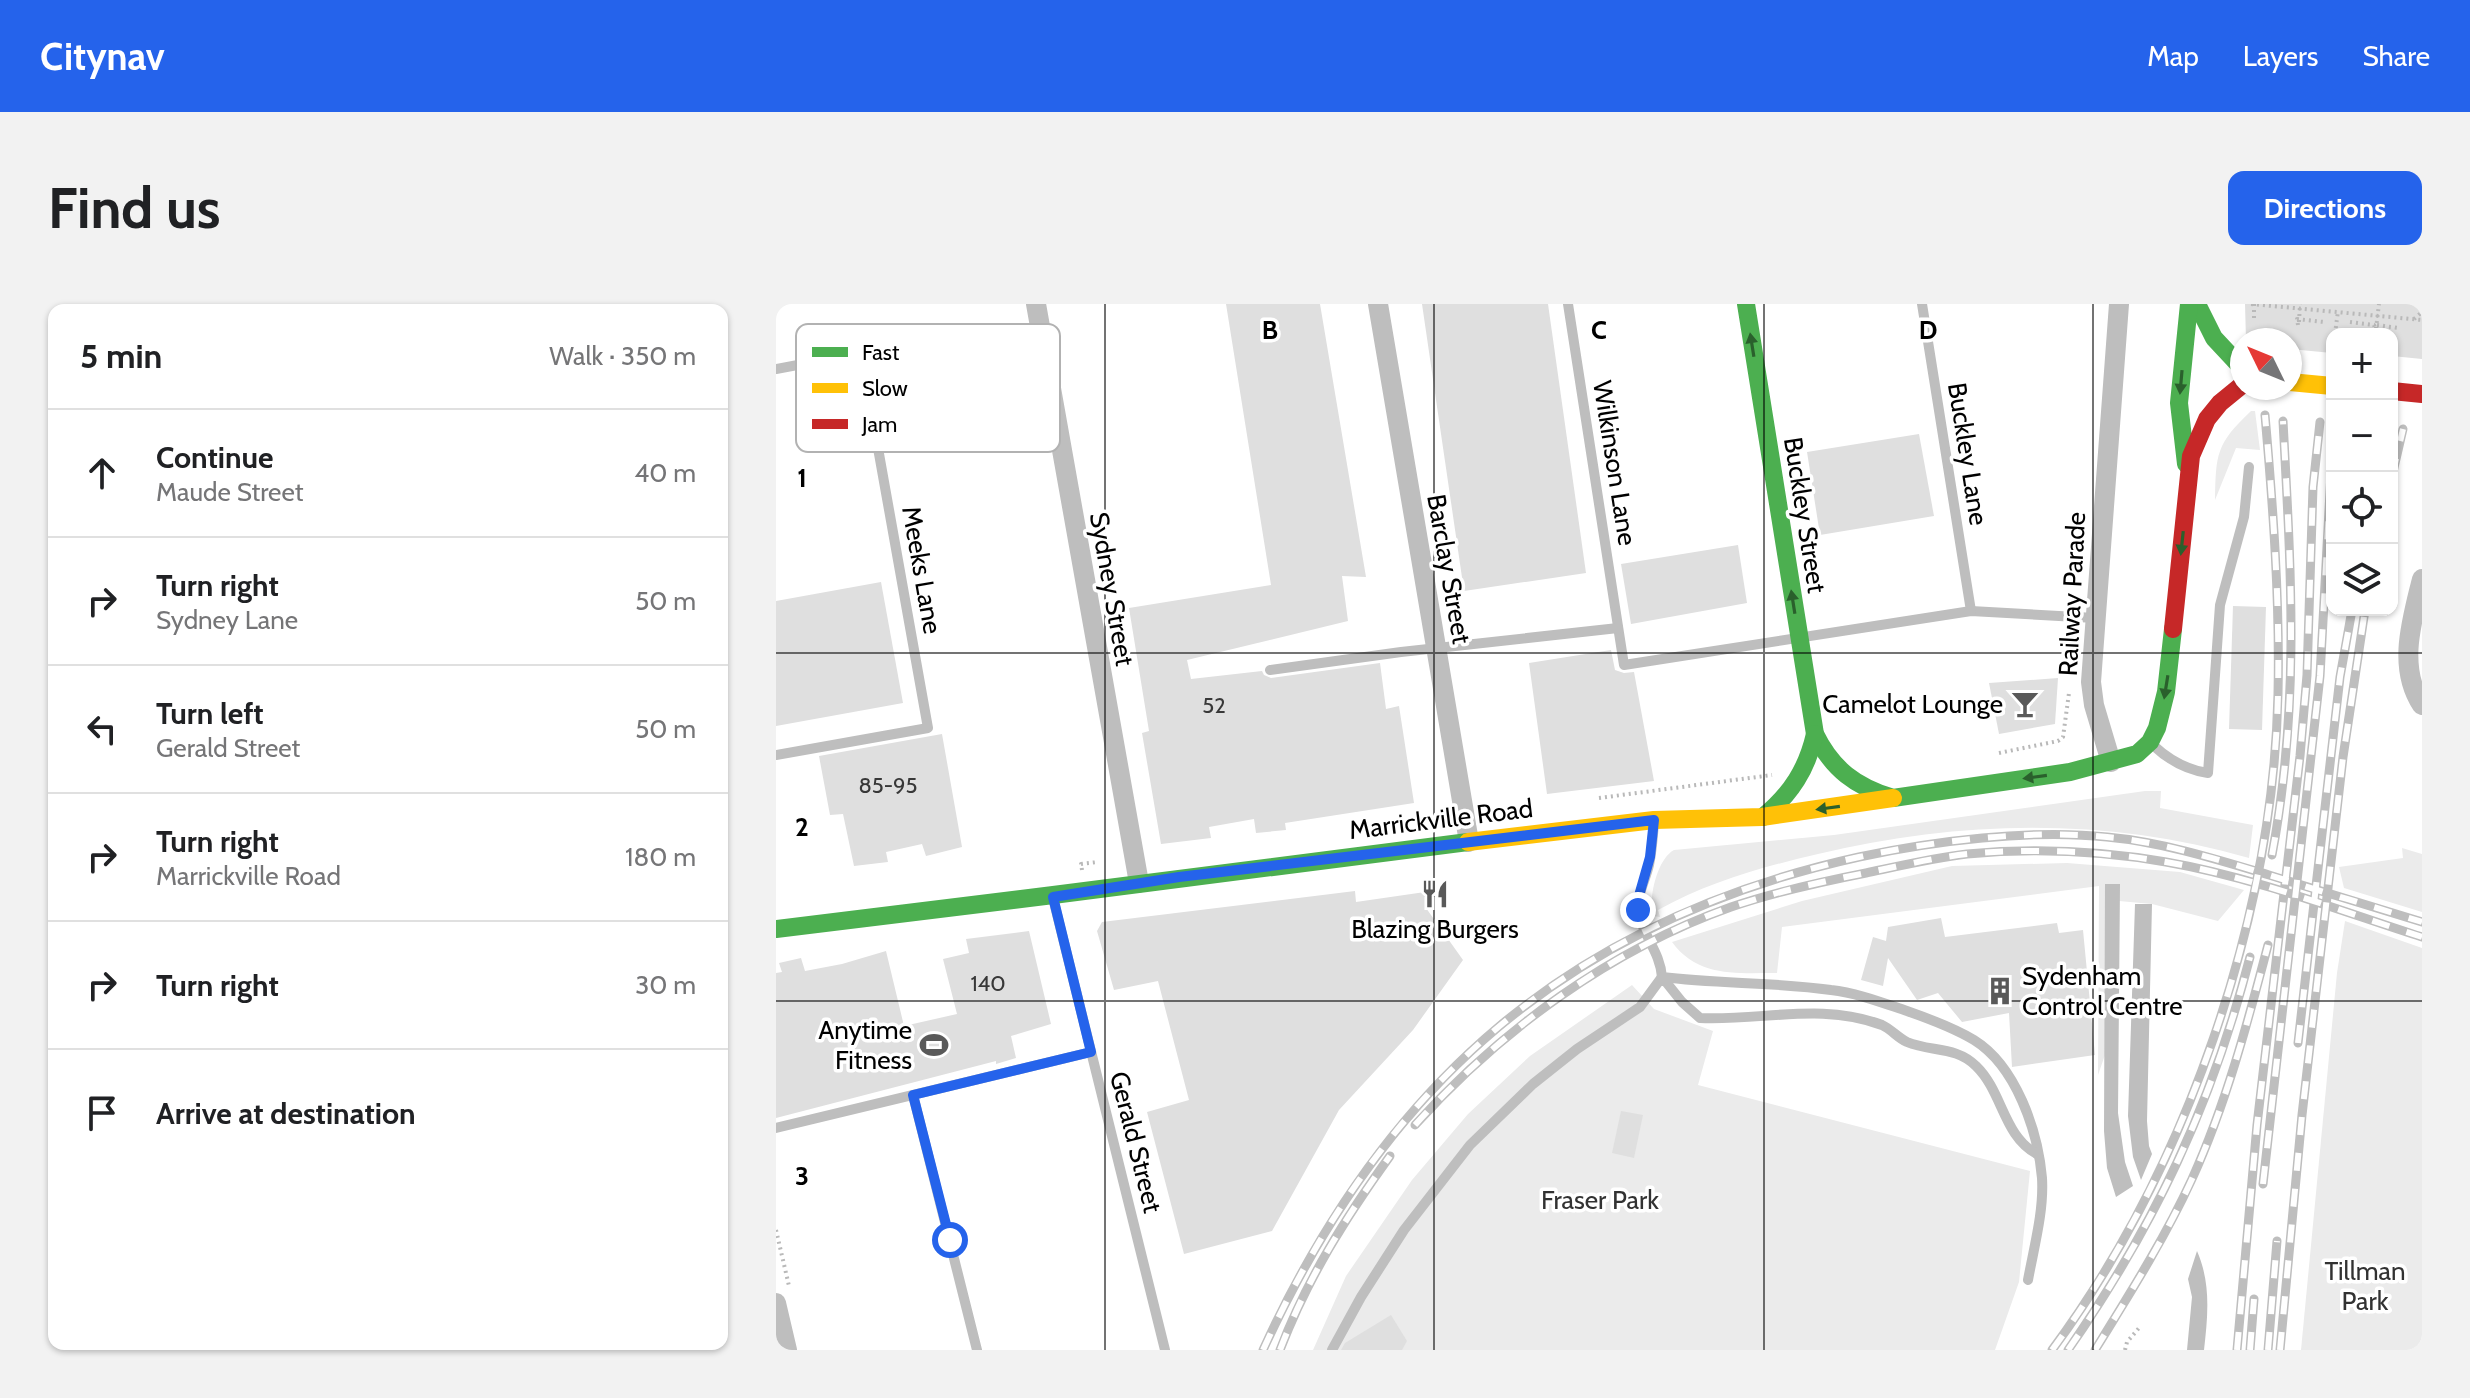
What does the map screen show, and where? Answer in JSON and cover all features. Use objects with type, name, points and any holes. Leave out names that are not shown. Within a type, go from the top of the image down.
[{"type":"main road","name":"Buckley Street","points":[[1746,304],[1815,734],[1835,769],[1852,783],[1872,793],[1893,798]]},
{"type":"main road","points":[[2188,477],[2179,403],[2189,304]]},
{"type":"main road","points":[[2197,304],[2214,338],[2230,355]]},
{"type":"main road","points":[[2302,383],[2326,385]]},
{"type":"main road","points":[[2398,392],[2422,394]]},
{"type":"main road","points":[[2111,762],[2137,754],[2150,742],[2157,728],[2166,692],[2191,456],[2207,419],[2230,395]]},
{"type":"main road","name":"Buckley Street","points":[[1762,817],[1793,790],[1811,754],[1815,734]]},
{"type":"main road","name":"Marrickville Road","points":[[776,929],[1654,820],[1762,817],[2070,772],[2111,762]]},
{"type":"street","name":"Sydney Street","points":[[1036,304],[1040,324]]},
{"type":"street","name":"Barclay Street","points":[[1378,304],[1469,842]]},
{"type":"street","name":"Railway Parade","points":[[2111,762],[2094,705],[2091,682],[2119,304]]},
{"type":"street","name":"Sydney Street","points":[[1060,439],[1139,883]]},
{"type":"street","points":[[2422,579],[2412,620],[2409,666],[2415,694],[2422,705]]},
{"type":"street","points":[[776,1303],[787,1350]]},
{"type":"lane","name":"Wilkinson Lane","points":[[1568,304],[1624,665],[1798,637]]},
{"type":"lane","name":"Buckley Lane","points":[[1922,304],[1971,611]]},
{"type":"lane","name":"Meeks Lane","points":[[776,369],[796,365]]},
{"type":"lane","name":"Meeks Lane","points":[[776,755],[928,728],[879,452]]},
{"type":"lane","points":[[2150,742],[2164,755],[2192,771],[2208,773],[2220,605],[2244,517],[2249,467]]},
{"type":"lane","points":[[1798,637],[1971,611],[2095,618]]},
{"type":"lane","points":[[1270,670],[1618,628]]},
{"type":"lane","points":[[1654,820],[1650,857],[1638,899],[1641,924],[1660,960],[1662,977],[1700,1018],[1827,1012],[1883,1026],[1908,1042],[1958,1053],[1976,1066],[1993,1089],[2016,1139],[2037,1154]]},
{"type":"lane","name":"Gerald Street","points":[[1053,897],[1165,1350]]},
{"type":"lane","points":[[1662,977],[1834,990],[1876,1001],[1950,1028],[1976,1041],[1994,1056],[2012,1078],[2024,1106],[2037,1154],[2042,1178],[2039,1223],[2028,1280]]},
{"type":"lane","points":[[1332,1350],[1361,1297],[1404,1230],[1470,1145],[1533,1084],[1577,1049],[1640,1007],[1662,977]]},
{"type":"lane","points":[[776,1128],[1091,1052]]},
{"type":"lane","points":[[913,1095],[977,1350]]},
{"type":"path","points":[[2252,304],[2300,306],[2422,320]]},
{"type":"path","points":[[2374,325],[2376,331],[2379,304]]},
{"type":"path","points":[[2300,306],[2299,320],[2298,325],[2297,319],[2310,320],[2324,322]]},
{"type":"path","points":[[2336,328],[2338,311]]},
{"type":"path","points":[[2414,319],[2422,312]]},
{"type":"path","points":[[2350,322],[2398,328]]},
{"type":"path","points":[[1988,754],[2051,745],[2063,737]]},
{"type":"path","points":[[1590,800],[1783,774]]},
{"type":"path","points":[[1081,864],[1103,861]]},
{"type":"path","points":[[2125,1350],[2127,1342],[2139,1328]]},
{"type":"green space","points":[[2251,411],[2255,411],[2260,450],[2236,448],[2215,500],[2220,451],[2231,432]]},
{"type":"green space","points":[[2161,791],[2160,808],[2253,825],[2249,858],[2142,835],[2088,830],[2034,828],[1926,835],[1818,854],[1756,870],[1697,891],[1658,910],[1660,917],[1653,916],[1655,880],[1663,862],[1674,850],[1834,835]]},
{"type":"green space","points":[[2402,848],[2422,854],[2422,912],[2344,888],[2339,867],[2403,858]]},
{"type":"green space","points":[[2067,863],[2180,872],[2244,890],[2218,921],[2152,904],[2119,901],[2120,884],[2106,1052],[2098,1075],[2099,886],[1782,927],[1777,973],[1734,973],[1707,968],[1682,954],[1672,942],[1802,901],[1952,866]]},
{"type":"green space","name":"Tillman Park","points":[[2345,921],[2422,948],[2422,1350],[2301,1350],[2337,973]]},
{"type":"green space","name":"Fraser Park","points":[[1632,985],[1654,1009],[1713,1031],[1698,1085],[2030,1171],[2019,1282],[1995,1350],[1313,1350],[1346,1276],[1412,1180],[1468,1114],[1530,1056]]},
{"type":"shaded area","points":[[2105,884],[2120,884],[2118,1113],[2125,1162],[2133,1186],[2116,1197],[2107,1168],[2104,1131]]},
{"type":"shaded area","points":[[2135,904],[2152,904],[2147,1121],[2152,1154],[2141,1180],[2133,1157],[2128,1116]]},
{"type":"shaded area","points":[[2197,1251],[2206,1287],[2204,1350],[2187,1350],[2192,1297],[2188,1279]]},
{"type":"building","points":[[1226,304],[1320,304],[1366,577],[1342,576],[1348,621],[1187,660],[1191,679],[1262,671],[1271,678],[1380,663],[1386,709],[1399,706],[1414,803],[1285,823],[1286,830],[1256,833],[1254,819],[1209,827],[1211,838],[1161,844],[1142,733],[1149,731],[1129,608],[1271,585]]},
{"type":"building","points":[[1422,304],[1548,304],[1586,573],[1464,591]]},
{"type":"building","points":[[2245,304],[2422,304],[2422,359],[2398,357],[2398,328],[2326,328],[2326,352],[2302,350],[2302,328],[2246,328]]},
{"type":"building","points":[[1919,434],[1934,516],[1820,535],[1807,452]]},
{"type":"building","points":[[1738,545],[1747,603],[1631,624],[1621,564]]},
{"type":"building","points":[[881,582],[903,703],[776,726],[776,601]]},
{"type":"building","points":[[2233,606],[2266,607],[2262,730],[2229,729]]},
{"type":"building","points":[[1611,650],[1615,670],[1634,672],[1654,781],[1547,794],[1529,663]]},
{"type":"building","name":"Camelot Lounge","points":[[2058,678],[2055,724],[1999,734],[1989,683]]},
{"type":"building","points":[[942,734],[962,847],[926,856],[922,844],[886,852],[888,862],[854,866],[843,814],[830,815],[819,756]]},
{"type":"building","points":[[1355,891],[1356,902],[1425,892],[1426,908],[1463,960],[1413,1030],[1339,1110],[1272,1231],[1184,1254],[1147,1112],[1189,1100],[1158,981],[1114,990],[1097,931],[1102,922]]},
{"type":"building","name":"Sydenham Control Centre","points":[[1941,918],[1945,937],[2057,923],[2059,933],[2083,930],[2095,1055],[2012,1067],[2009,1013],[1962,1022],[1938,993],[1917,1000],[1888,958],[1883,986],[1861,980],[1873,937],[1886,941],[1888,927]]},
{"type":"building","points":[[1029,931],[1051,1024],[1011,1036],[1016,1058],[776,1118],[776,973],[782,972],[779,963],[801,958],[805,971],[886,951],[904,1026],[957,1014],[943,959],[969,953],[966,939]]},
{"type":"building","points":[[1621,1111],[1643,1115],[1634,1158],[1612,1153]]},
{"type":"building","points":[[1391,1315],[1407,1341],[1402,1350],[1341,1350],[1345,1343]]},
{"type":"railway","points":[[2052,1350],[2100,1279],[2143,1203],[2181,1122],[2213,1038],[2240,953],[2259,866],[2272,779],[2278,694],[2275,554],[2265,415]]},
{"type":"railway","points":[[2272,855],[2287,745],[2290,692],[2289,531],[2283,421]]},
{"type":"railway","points":[[2237,1350],[2257,1125],[2300,756],[2307,675],[2313,487],[2320,422]]},
{"type":"railway","points":[[2393,472],[2403,429]]},
{"type":"railway","points":[[2263,1184],[2320,676],[2331,472]]},
{"type":"railway","points":[[2298,1043],[2340,677],[2351,616]]},
{"type":"railway","points":[[2280,1350],[2302,1115],[2343,757],[2364,616]]},
{"type":"railway","points":[[1263,1350],[1312,1255],[1367,1169],[1429,1094],[1498,1027],[1575,971],[1661,923],[1755,886],[1859,857],[1918,846],[1982,838],[2078,835],[2128,839],[2189,852],[2422,922]]},
{"type":"railway","points":[[1415,1125],[1448,1090],[1521,1026],[1560,996],[1643,946],[1731,907],[1781,892],[1929,860],[1992,852],[2042,851],[2142,858],[2199,868],[2263,885],[2422,937]]},
{"type":"railway","points":[[2095,1350],[2158,1245],[2204,1151],[2235,1064],[2268,945]]},
{"type":"railway","points":[[2068,1350],[2128,1257],[2177,1162],[2218,1063],[2250,957]]},
{"type":"railway","points":[[1280,1350],[1302,1298],[1329,1249],[1390,1156]]},
{"type":"railway","points":[[2268,1350],[2277,1241]]},
{"type":"railway","points":[[2250,1350],[2254,1299]]},
{"type":"traffic: fast","points":[[1746,304],[1815,734],[1829,757],[1846,775],[1893,798],[2070,772],[2137,754],[2150,742],[2157,728],[2166,692],[2173,629]]},
{"type":"traffic: fast","points":[[2186,464],[2179,403],[2189,304]]},
{"type":"traffic: fast","points":[[2197,304],[2214,338],[2230,355]]},
{"type":"traffic: fast","points":[[1763,817],[1796,780],[1815,734]]},
{"type":"traffic: fast","points":[[776,929],[1468,842]]},
{"type":"traffic: slow","points":[[2302,383],[2326,385]]},
{"type":"traffic: slow","points":[[1468,842],[1654,820],[1762,817],[1893,798]]},
{"type":"traffic: jam","points":[[2398,392],[2422,394]]},
{"type":"traffic: jam","points":[[2173,629],[2191,456],[2207,419],[2230,395]]},
{"type":"place","name":"Camelot Lounge","points":[[2025,704]]},
{"type":"place","name":"Blazing Burgers","points":[[1435,894]]},
{"type":"place","name":"Sydenham Control Centre","points":[[2000,991]]},
{"type":"place","name":"Anytime Fitness","points":[[934,1045]]},
{"type":"route","points":[[950,1240],[913,1095],[1091,1052],[1053,897],[1179,877],[1654,820],[1648,869],[1638,899],[1638,910]]}]
